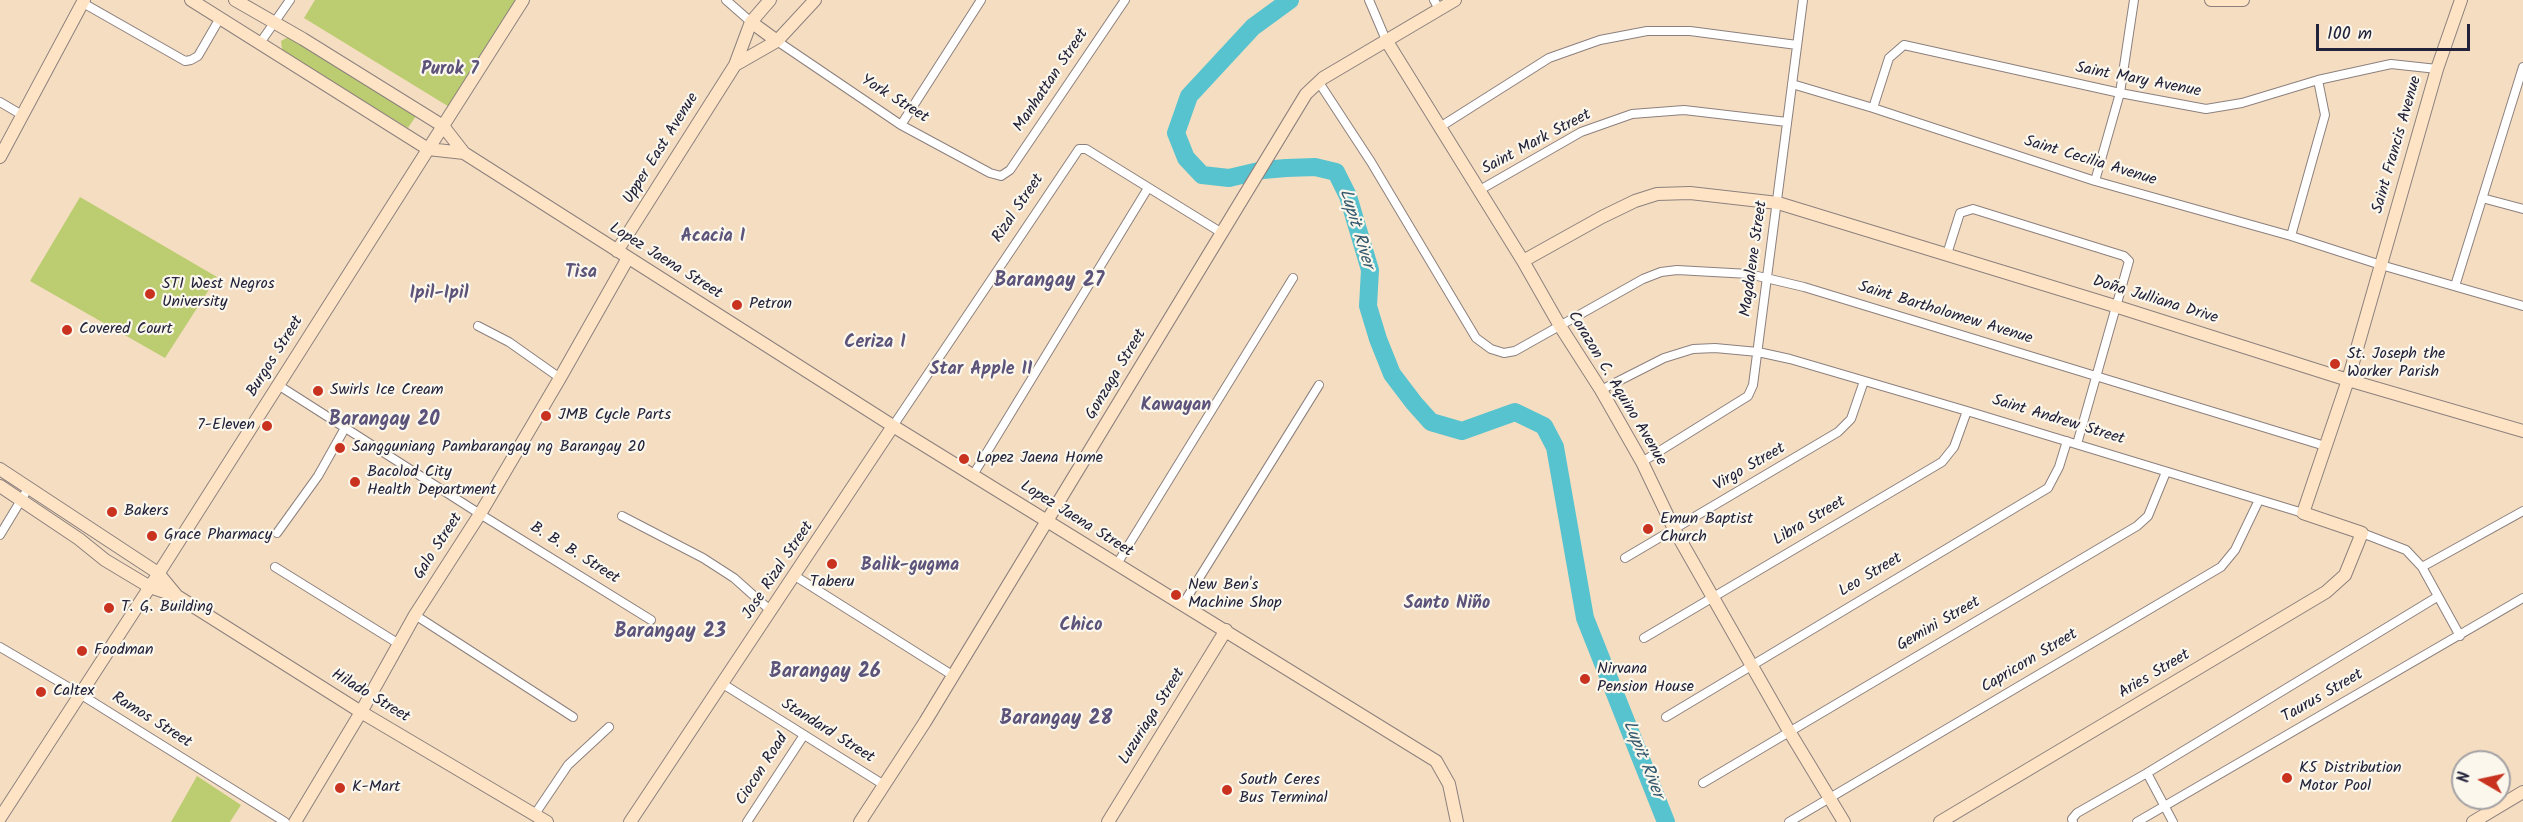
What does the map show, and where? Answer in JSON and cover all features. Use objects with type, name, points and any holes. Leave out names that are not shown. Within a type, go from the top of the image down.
[{"type":"street","name":"Lopez Jaena Street","points":[[191,0],[428,148],[464,153]]},
{"type":"street","name":"Lopez Jaena Street","points":[[235,0],[443,126],[464,153],[893,426],[1436,761],[1449,784],[1457,822]]},
{"type":"street","points":[[260,43],[290,0]]},
{"type":"street","name":"Burgos Street","points":[[0,818],[150,587],[523,0]]},
{"type":"street","points":[[726,0],[777,41]]},
{"type":"street","name":"Upper East Avenue","points":[[622,254],[735,64],[752,22],[770,0]]},
{"type":"street","name":"Upper East Avenue","points":[[735,64],[777,41],[814,0]]},
{"type":"street","points":[[901,124],[981,0]]},
{"type":"street","name":"Manhattan Street","points":[[1000,176],[1010,170],[1125,0]]},
{"type":"street","points":[[1369,0],[1386,40]]},
{"type":"street","name":"Gonzaga Street","points":[[860,822],[925,722],[1282,136],[1299,104],[1318,81],[1386,40],[1436,4],[1455,0]]},
{"type":"street","name":"Magdalene Street","points":[[1642,462],[1748,396],[1756,375],[1803,0]]},
{"type":"street","points":[[2095,181],[2120,93],[2134,0]]},
{"type":"street","points":[[2211,0],[2243,0]]},
{"type":"street","name":"Saint Francis Avenue","points":[[2303,513],[2348,380],[2437,69],[2461,0]]},
{"type":"street","points":[[0,157],[84,2],[185,61],[198,56],[220,18]]},
{"type":"street","points":[[1440,127],[1549,58],[1600,40],[1647,31],[1690,31],[1797,45]]},
{"type":"street","name":"Corazon C. Aquino Avenue","points":[[1386,40],[1601,390],[1642,462],[1674,530],[1844,822]]},
{"type":"street","name":"York Street","points":[[777,41],[901,124],[990,173],[1000,176]]},
{"type":"street","name":"Saint Mary Avenue","points":[[1873,108],[1889,58],[1904,45],[2120,93],[2215,110],[2318,80],[2391,64],[2437,69]]},
{"type":"street","points":[[2455,286],[2523,67]]},
{"type":"street","points":[[2291,236],[2325,115],[2318,80]]},
{"type":"street","name":"Saint Bartholomew Avenue","points":[[1318,81],[1371,162],[1476,338],[1504,353],[1527,345],[1643,279],[1661,272],[1677,270],[1749,274],[1804,287],[2325,446]]},
{"type":"street","name":"Saint Cecilia Avenue","points":[[1792,84],[1873,108],[2095,181],[2291,236],[2523,306]]},
{"type":"street","points":[[0,102],[22,115]]},
{"type":"street","name":"Saint Mark Street","points":[[1478,191],[1581,132],[1632,114],[1684,110],[1787,122]]},
{"type":"street","name":"Rizal Street","points":[[893,426],[1079,149],[1086,149],[1222,233]]},
{"type":"street","points":[[973,475],[1148,188]]},
{"type":"street","name":"Doña Julliana Drive","points":[[1523,261],[1618,209],[1657,194],[1690,193],[1778,203],[2348,380],[2523,431]]},
{"type":"street","points":[[2482,198],[2523,209]]},
{"type":"street","points":[[1947,254],[1960,213],[1973,209],[2124,256],[2129,261],[2078,444]]},
{"type":"street","name":"Galo Street","points":[[295,822],[361,712],[415,615],[480,514],[560,378],[622,254]]},
{"type":"street","points":[[1117,564],[1293,278]]},
{"type":"street","points":[[478,326],[509,342],[560,378]]},
{"type":"street","name":"Saint Andrew Street","points":[[1601,390],[1664,358],[1693,349],[1715,348],[1758,352],[1790,359],[2303,513],[2406,550],[2422,567],[2460,636]]},
{"type":"street","name":"Virgo Street","points":[[1624,558],[1838,432],[1851,419],[1864,381]]},
{"type":"street","name":"B. B. B. Street","points":[[278,385],[651,620]]},
{"type":"street","points":[[1183,603],[1319,385]]},
{"type":"street","name":"Libra Street","points":[[1644,638],[1942,462],[1954,447],[1967,411]]},
{"type":"street","name":"Jose Rizal Street","points":[[630,822],[893,426]]},
{"type":"street","points":[[277,533],[318,476],[345,428]]},
{"type":"street","name":"Leo Street","points":[[1666,717],[2048,488],[2059,467],[2067,441]]},
{"type":"street","name":"Hilado Street","points":[[0,469],[158,573],[177,596]]},
{"type":"street","name":"Gemini Street","points":[[1703,783],[2137,526],[2148,516],[2166,472]]},
{"type":"street","name":"Hilado Street","points":[[0,486],[79,539],[105,560],[150,587],[177,596],[361,712],[547,822]]},
{"type":"street","points":[[0,535],[29,487]]},
{"type":"street","name":"Capricorn Street","points":[[1789,822],[2221,567],[2235,550],[2259,500]]},
{"type":"street","points":[[2422,567],[2523,511]]},
{"type":"street","points":[[622,516],[703,558],[734,578],[771,611]]},
{"type":"street","points":[[79,539],[88,527]]},
{"type":"street","name":"Aries Street","points":[[1940,822],[2326,592],[2345,575],[2362,533]]},
{"type":"street","points":[[274,567],[399,644]]},
{"type":"street","points":[[795,576],[952,675]]},
{"type":"street","points":[[2073,822],[2072,819],[2077,813],[2147,774],[2437,597]]},
{"type":"street","name":"Taurus Street","points":[[2137,822],[2523,598]]},
{"type":"street","points":[[415,615],[573,717]]},
{"type":"street","name":"Luzuriaga Street","points":[[1108,822],[1226,630]]},
{"type":"street","name":"Ramos Street","points":[[0,647],[80,694],[285,822]]},
{"type":"street","name":"Standard Street","points":[[723,684],[884,785]]},
{"type":"street","points":[[535,814],[568,765],[609,727]]},
{"type":"street","name":"Ciocon Road","points":[[747,822],[804,735]]},
{"type":"street","points":[[2147,774],[2173,822]]},
{"type":"street","points":[[2473,822],[2523,792]]},
{"type":"green space","points":[[315,0],[516,0],[451,108],[304,18]]},
{"type":"green space","points":[[290,36],[418,113],[408,128],[287,55],[282,49],[281,41]]},
{"type":"green space","points":[[80,197],[217,277],[165,358],[30,281]]},
{"type":"green space","points":[[197,776],[241,805],[230,822],[171,822]]},
{"type":"waterway","name":"Lupit River","points":[[1290,0],[1253,27],[1189,96],[1176,133],[1186,158],[1202,175],[1229,178],[1263,170],[1286,168],[1315,167],[1336,172],[1348,196],[1370,270],[1368,306],[1378,339],[1392,374],[1414,403],[1431,422],[1462,431],[1515,412],[1544,426],[1555,447],[1585,618],[1666,822]]},
{"type":"place","name":"STI West Negros University","points":[[150,294]]},
{"type":"place","name":"Petron","points":[[737,305]]},
{"type":"place","name":"Covered Court","points":[[67,330]]},
{"type":"place","name":"St. Joseph the Worker Parish","points":[[2335,364]]},
{"type":"place","name":"Swirls Ice Cream","points":[[318,391]]},
{"type":"place","name":"JMB Cycle Parts","points":[[546,416]]},
{"type":"place","name":"7-Eleven","points":[[267,426]]},
{"type":"place","name":"Sangguniang Pambarangay ng Barangay 20","points":[[340,448]]},
{"type":"place","name":"Lopez Jaena Home","points":[[964,459]]},
{"type":"place","name":"Bacolod City Health Department","points":[[355,482]]},
{"type":"place","name":"Bakers","points":[[112,512]]},
{"type":"place","name":"Emun Baptist Church","points":[[1648,529]]},
{"type":"place","name":"Grace Pharmacy","points":[[152,536]]},
{"type":"place","name":"Taberu","points":[[832,564]]},
{"type":"place","name":"New Ben's Machine Shop","points":[[1176,595]]},
{"type":"place","name":"T. G. Building","points":[[109,608]]},
{"type":"place","name":"Foodman","points":[[82,651]]},
{"type":"place","name":"Nirvana Pension House","points":[[1585,679]]},
{"type":"place","name":"Caltex","points":[[41,692]]},
{"type":"place","name":"K5 Distribution Motor Pool","points":[[2287,778]]},
{"type":"place","name":"K-Mart","points":[[340,788]]},
{"type":"place","name":"South Ceres Bus Terminal","points":[[1227,790]]},
{"type":"district","name":"Purok 7","points":[[450,71]]},
{"type":"district","name":"Acacia I","points":[[713,238]]},
{"type":"district","name":"Tisa","points":[[581,274]]},
{"type":"district","name":"Barangay 27","points":[[1049,283]]},
{"type":"district","name":"Ipil-Ipil","points":[[439,295]]},
{"type":"district","name":"Ceriza I","points":[[875,344]]},
{"type":"district","name":"Star Apple II","points":[[981,371]]},
{"type":"district","name":"Kawayan","points":[[1176,407]]},
{"type":"district","name":"Barangay 20","points":[[384,422]]},
{"type":"district","name":"Balik-gugma","points":[[910,567]]},
{"type":"district","name":"Santo Niño","points":[[1447,605]]},
{"type":"district","name":"Chico","points":[[1081,627]]},
{"type":"district","name":"Barangay 23","points":[[670,634]]},
{"type":"district","name":"Barangay 26","points":[[825,674]]},
{"type":"district","name":"Barangay 28","points":[[1056,721]]}]
